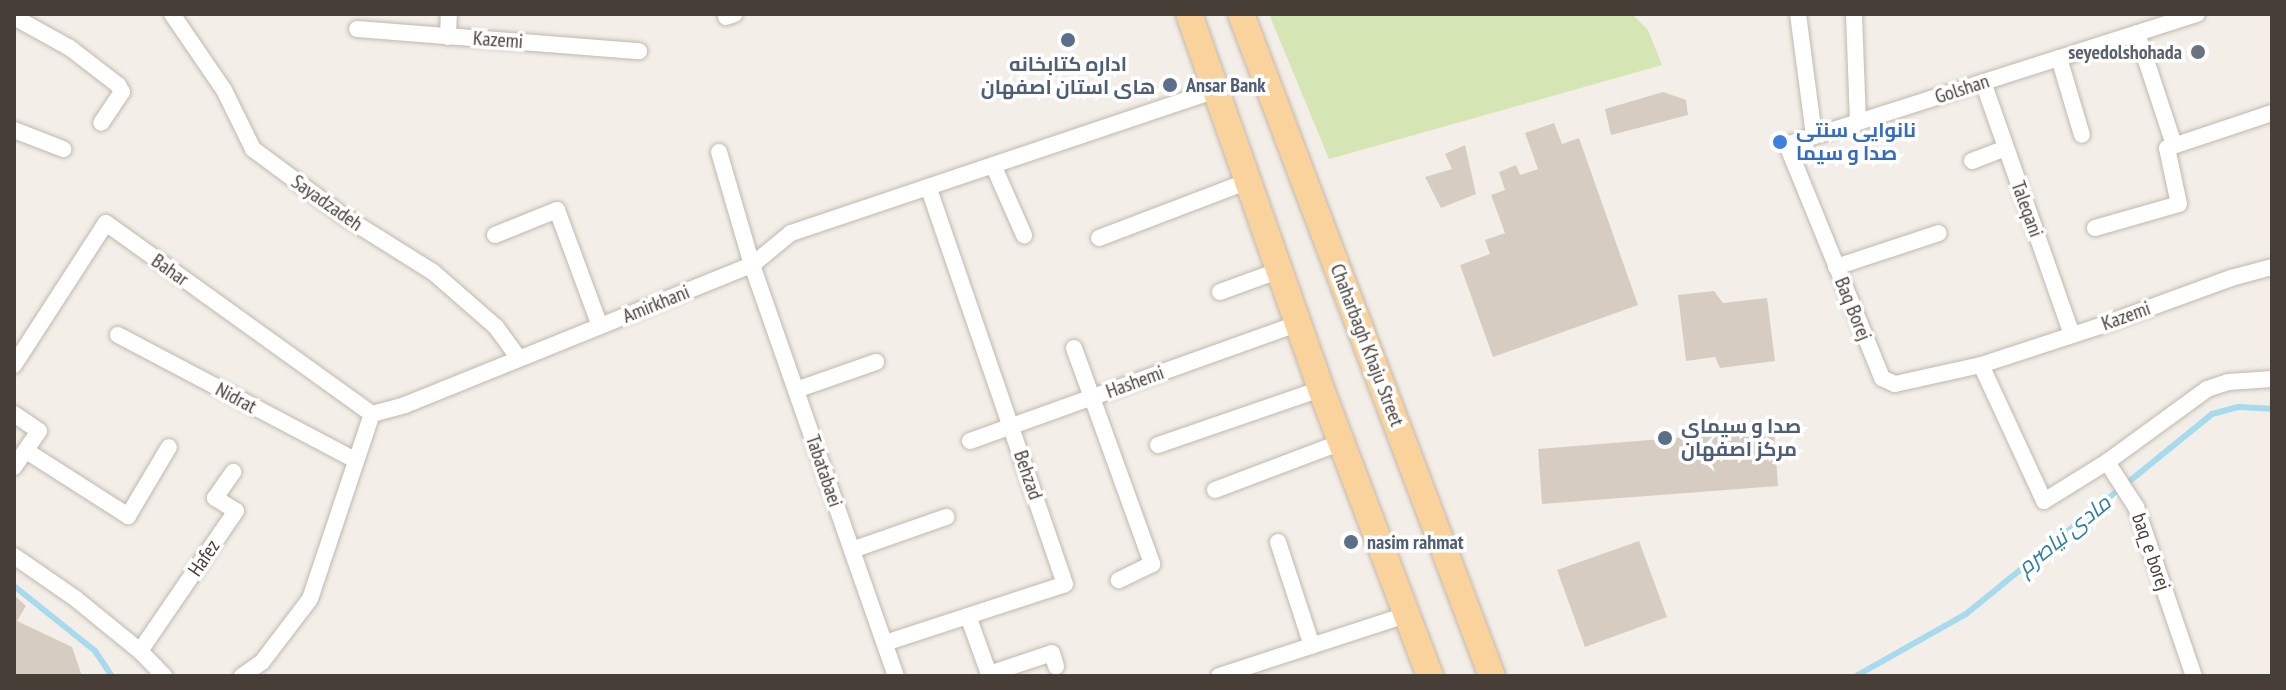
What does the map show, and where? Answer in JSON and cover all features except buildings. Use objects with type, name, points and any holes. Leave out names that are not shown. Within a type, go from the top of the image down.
[{"type":"main road","points":[[1189,14],[1321,389],[1430,676]]},
{"type":"main road","name":"Chaharbagh Khaju Street","points":[[1241,14],[1492,676]]},
{"type":"street","name":"Sayadzadeh","points":[[172,14],[224,90],[253,149],[342,215],[433,272],[496,327],[519,359]]},
{"type":"street","points":[[448,37],[449,14]]},
{"type":"street","points":[[1798,14],[1814,136]]},
{"type":"street","points":[[1854,14],[1858,122]]},
{"type":"street","name":"Golshan","points":[[1787,145],[2188,15]]},
{"type":"street","points":[[14,17],[70,48],[118,85],[122,92],[101,123]]},
{"type":"street","name":"Kazemi","points":[[357,29],[639,51]]},
{"type":"street","points":[[2137,33],[2174,145]]},
{"type":"street","points":[[2059,58],[2082,135]]},
{"type":"street","name":"Taleqani","points":[[1983,82],[2072,335]]},
{"type":"street","name":"Amirkhani","points":[[372,414],[405,405],[752,265],[791,233],[1216,90]]},
{"type":"street","points":[[2095,228],[2179,204],[2167,148],[2272,113]]},
{"type":"street","points":[[14,130],[63,149]]},
{"type":"street","name":"Baq Borej","points":[[1787,145],[1882,378],[1895,384],[1981,365]]},
{"type":"street","points":[[1972,161],[2006,148]]},
{"type":"street","name":"Tabatabaei","points":[[719,152],[752,265],[896,676]]},
{"type":"street","points":[[993,165],[1024,235]]},
{"type":"street","points":[[1099,238],[1248,181]]},
{"type":"street","name":"Behzad","points":[[885,643],[1065,584],[928,187]]},
{"type":"street","points":[[495,235],[557,210],[600,326]]},
{"type":"street","name":"Bahar","points":[[14,365],[106,223],[372,414]]},
{"type":"street","points":[[1836,267],[1939,233]]},
{"type":"street","name":"Kazemi","points":[[1981,365],[2231,278],[2272,267]]},
{"type":"street","points":[[1220,292],[1280,270]]},
{"type":"street","name":"Hashemi","points":[[970,441],[1299,323]]},
{"type":"street","name":"Nidrat","points":[[118,335],[355,460]]},
{"type":"street","points":[[1074,348],[1152,564],[1119,580]]},
{"type":"street","points":[[796,390],[876,362]]},
{"type":"street","points":[[1981,365],[2044,501],[2107,462],[2207,389],[2228,382],[2272,379]]},
{"type":"street","points":[[1158,445],[1321,389]]},
{"type":"street","points":[[14,414],[39,431],[28,452],[14,467]]},
{"type":"street","points":[[242,676],[262,662],[310,599],[372,414]]},
{"type":"street","points":[[1215,490],[1342,442]]},
{"type":"street","points":[[28,452],[128,516],[169,447]]},
{"type":"street","name":"baq_e borej","points":[[2107,462],[2136,507],[2194,676]]},
{"type":"street","name":"Hafez","points":[[140,651],[236,511],[215,498],[233,472]]},
{"type":"street","points":[[852,550],[946,517]]},
{"type":"street","points":[[1278,542],[1312,646]]},
{"type":"street","points":[[14,556],[76,599],[140,651],[164,676]]},
{"type":"street","points":[[1219,676],[1406,615]]},
{"type":"street","points":[[968,616],[989,674],[1052,653],[1056,666]]},
{"type":"green space","points":[[1269,14],[1632,14],[1648,30],[1662,65],[1329,159]]},
{"type":"waterway","name":"مادی نیاصرم","points":[[1856,676],[1966,614],[2212,414],[2239,407],[2272,409]]},
{"type":"waterway","name":"مادی نیاصرم","points":[[14,586],[95,651],[112,676]]},
{"type":"place","name":"اداره کتابخانه های استان اصفهان","points":[[1068,40]]},
{"type":"place","name":"seyedolshohada","points":[[2198,52]]},
{"type":"place","name":"Ansar Bank","points":[[1170,85]]},
{"type":"place","name":"نانوایی سنتی صدا و سیما","points":[[1780,142]]},
{"type":"place","name":"صدا و سیمای مرکز اصفهان","points":[[1665,438]]},
{"type":"place","name":"nasim rahmat","points":[[1351,542]]}]
